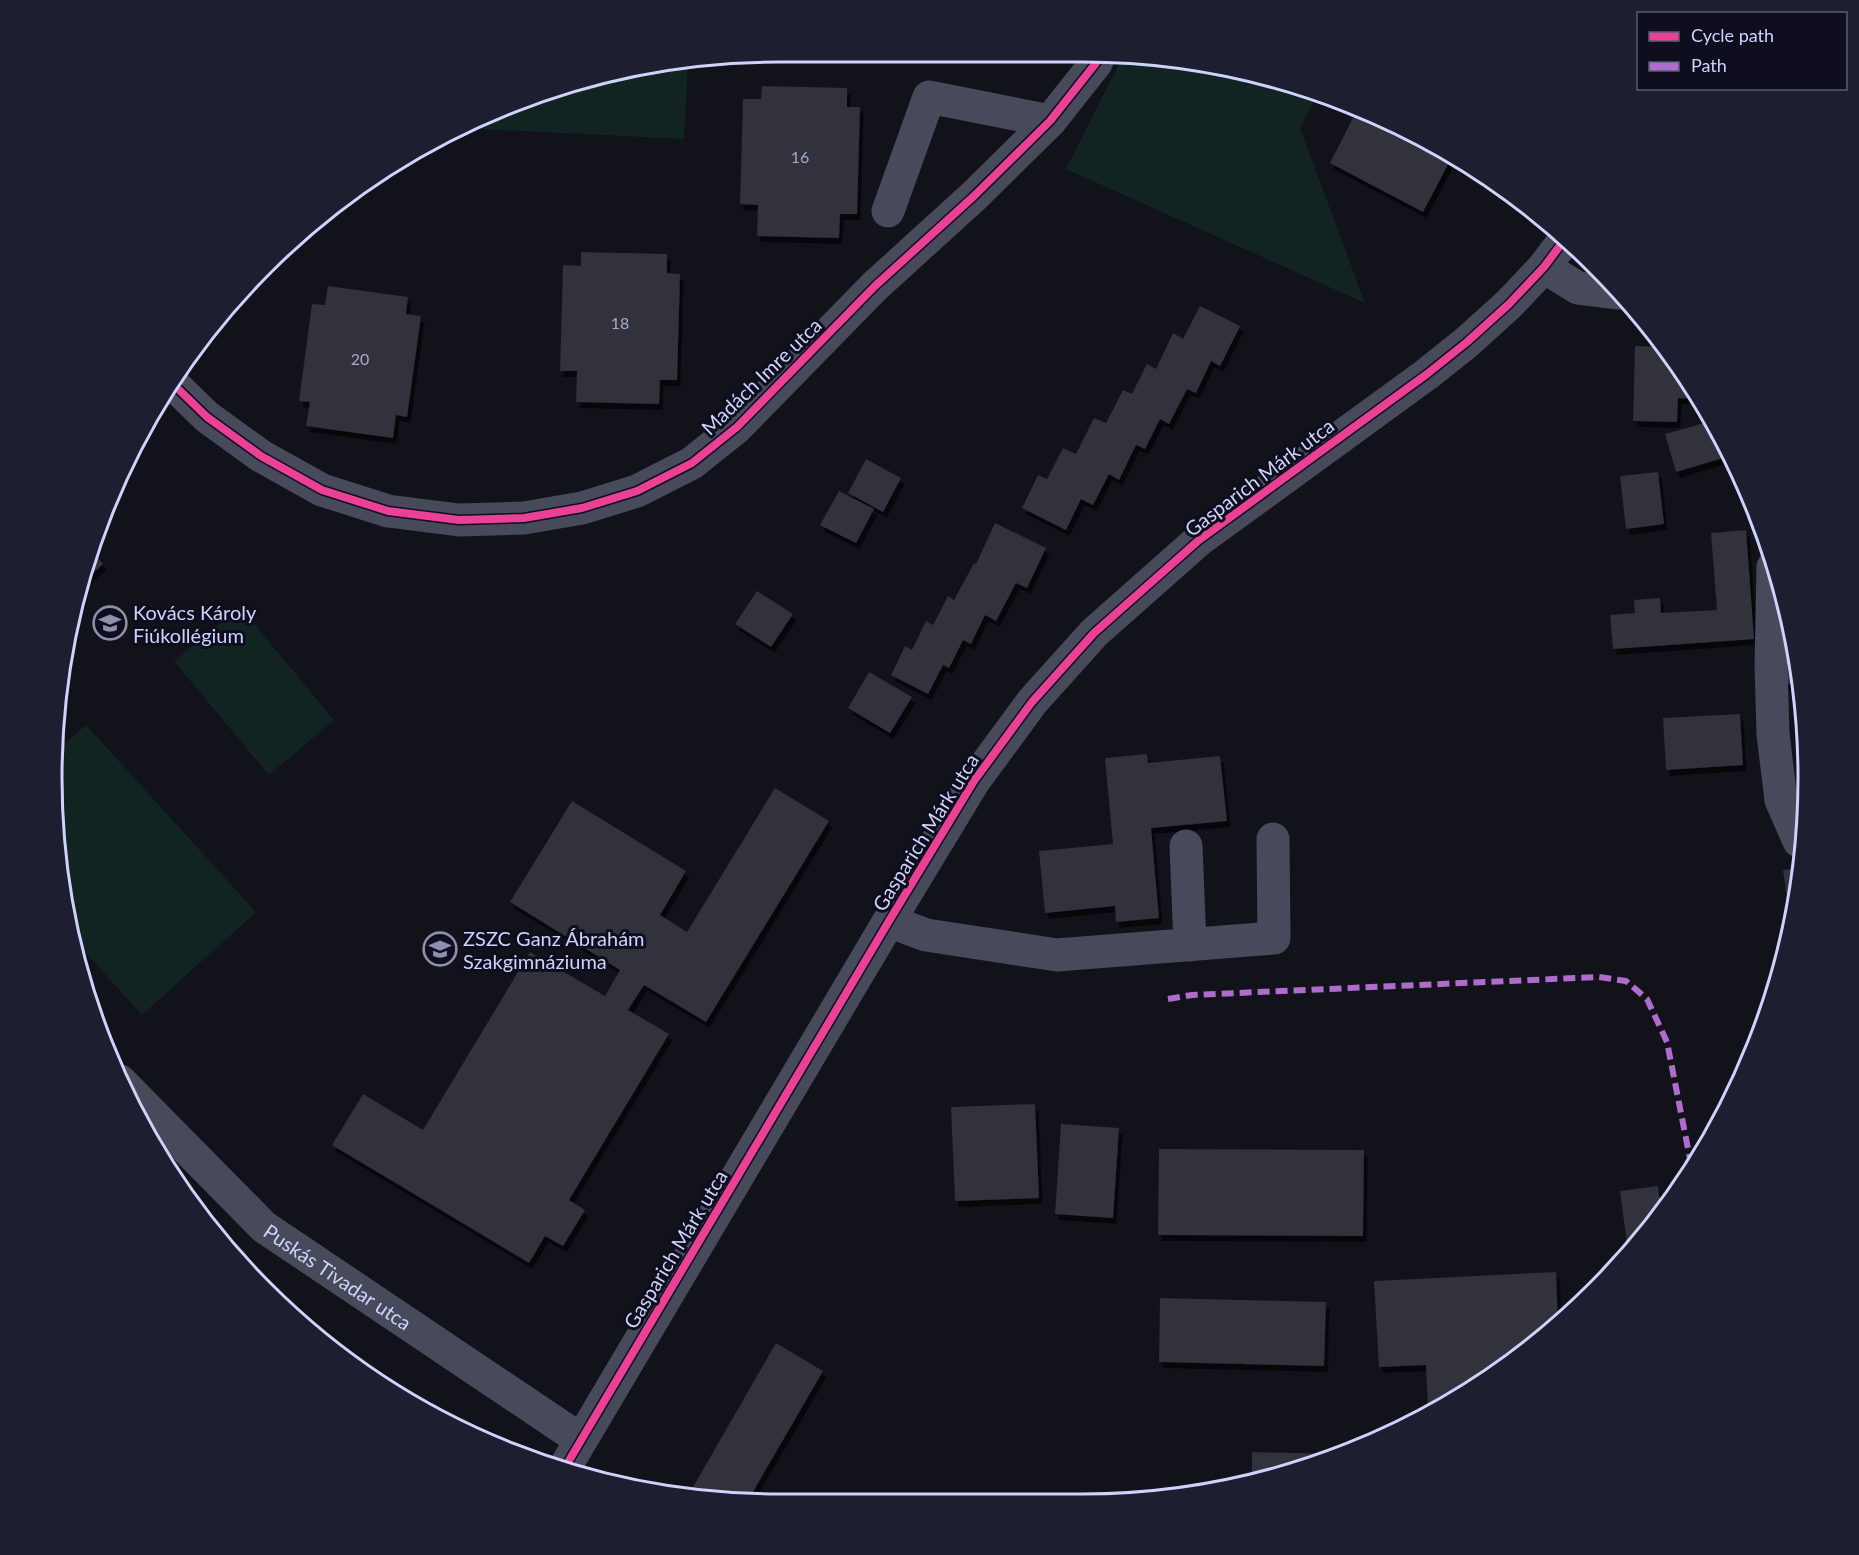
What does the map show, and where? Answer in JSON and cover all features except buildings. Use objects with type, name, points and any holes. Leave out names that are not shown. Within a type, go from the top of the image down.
[{"type":"street","name":"Madách Imre utca","points":[[177,388],[207,417],[261,456],[322,490],[388,512],[459,520],[524,518],[582,508],[637,491],[692,463],[737,427],[875,286],[975,196],[1050,121],[1096,62]]},
{"type":"street","points":[[888,211],[928,97],[1050,121]]},
{"type":"street","name":"Gasparich Márk utca","points":[[568,1462],[974,781],[1032,702],[1094,633],[1199,540],[1467,342],[1509,304],[1544,267],[1560,245]]},
{"type":"street","points":[[1544,267],[1578,288],[1607,292]]},
{"type":"street","points":[[1773,590],[1773,734],[1781,800],[1795,832]]},
{"type":"street","points":[[889,921],[926,934],[1057,955],[1274,938],[1273,839]]},
{"type":"street","points":[[1186,846],[1190,945]]},
{"type":"street","name":"Puskás Tivadar utca","points":[[137,1099],[264,1227],[581,1440]]},
{"type":"green space","points":[[1120,63],[1221,75],[1314,100],[1300,128],[1365,303],[1066,169]]},
{"type":"green space","points":[[688,68],[684,139],[475,129],[547,99],[592,86],[638,75]]},
{"type":"green space","points":[[240,607],[334,720],[269,775],[174,661]]},
{"type":"green space","points":[[86,725],[256,912],[142,1015],[83,949],[75,917],[63,824],[63,745]]},
{"type":"marked path","points":[[1168,999],[1192,995],[1599,977],[1626,981],[1647,999],[1667,1042],[1689,1156]]},
{"type":"cycle path","points":[[177,388],[207,417],[261,456],[322,490],[388,511],[459,520],[524,518],[582,508],[637,491],[692,463],[737,427],[875,286],[974,196],[1050,121],[1096,62]]},
{"type":"cycle path","points":[[568,1462],[974,781],[1032,702],[1094,633],[1199,540],[1427,374],[1467,342],[1509,304],[1544,267],[1560,245]]},
{"type":"place","name":"Kovács Károly Fiúkollégium","points":[[110,623]]},
{"type":"place","name":"ZSZC Ganz Ábrahám Szakgimnáziuma","points":[[440,949]]}]
